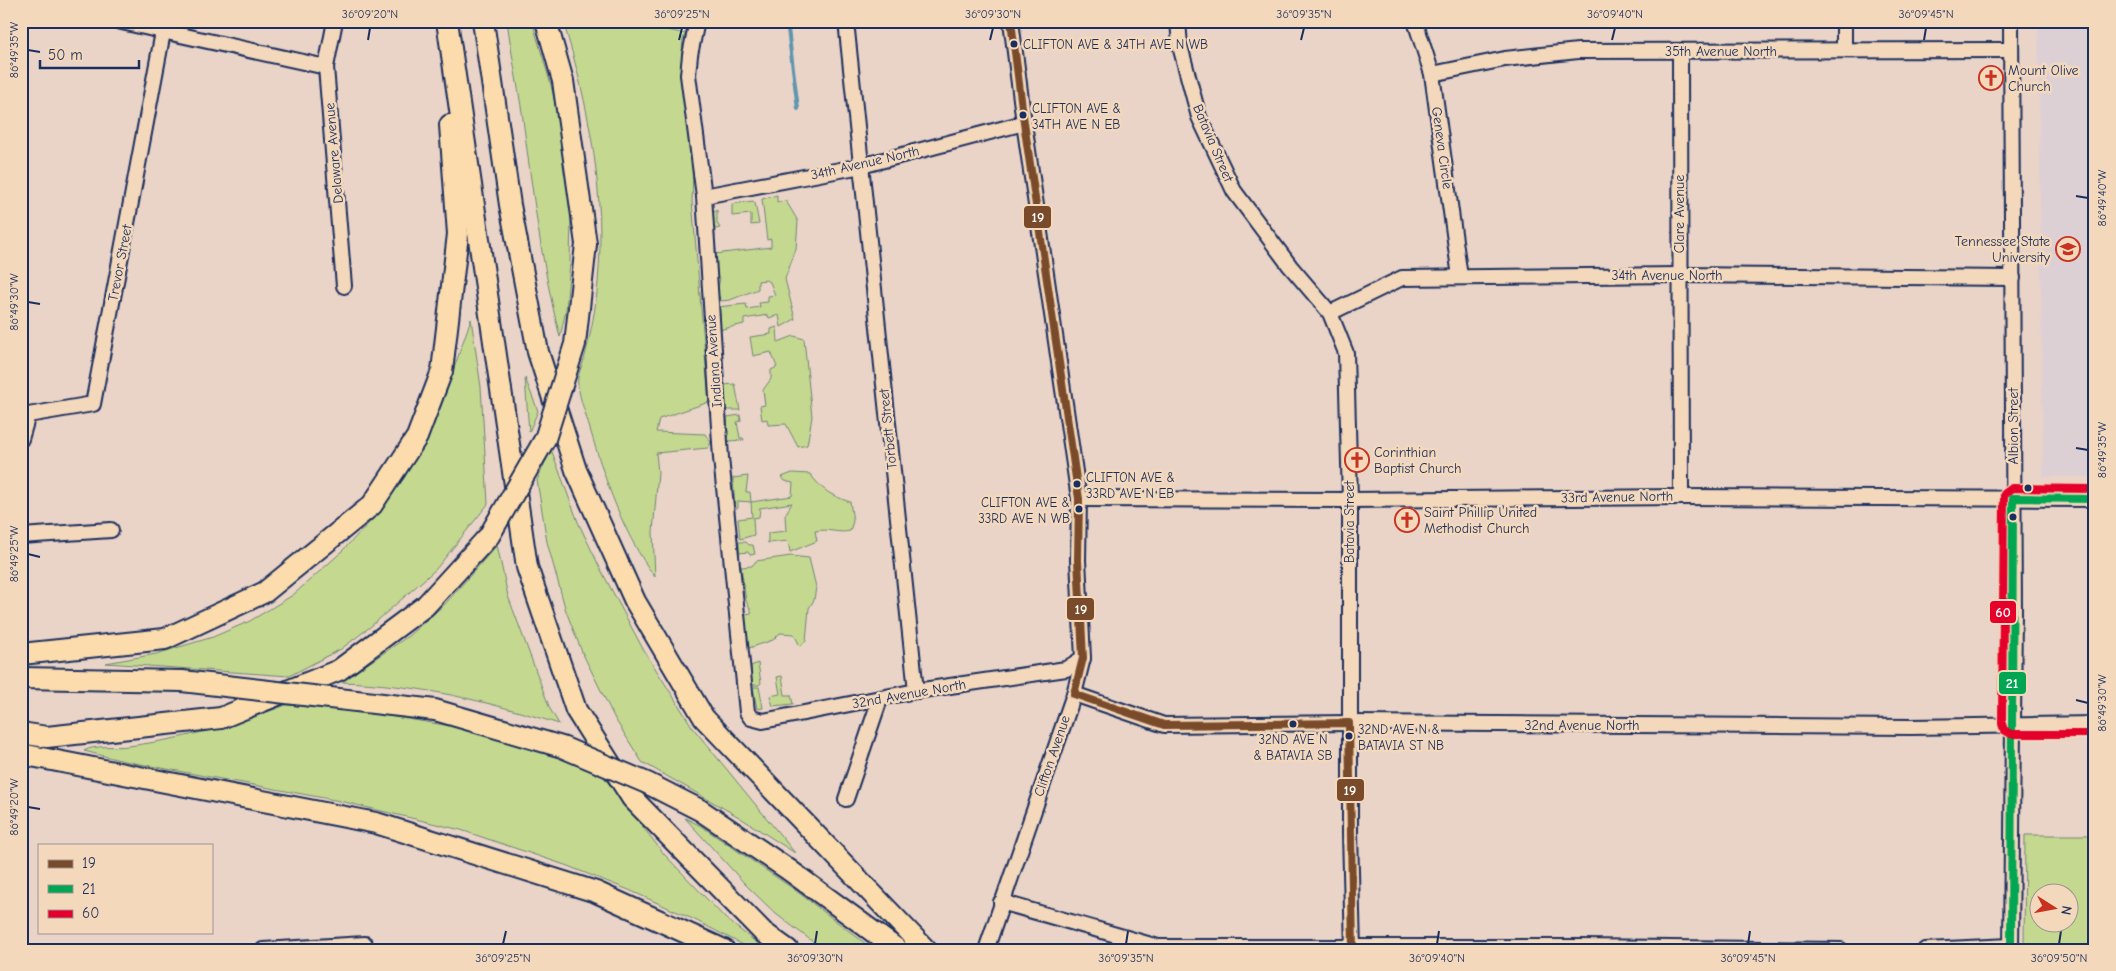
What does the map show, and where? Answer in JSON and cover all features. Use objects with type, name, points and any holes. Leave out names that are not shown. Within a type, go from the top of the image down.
[{"type":"highway","points":[[21,654],[165,639],[265,592],[372,506],[417,437],[442,371],[458,234],[443,21]]},
{"type":"highway","points":[[447,21],[527,567],[576,710],[632,798],[763,932],[788,950]]},
{"type":"highway","points":[[483,21],[510,205],[538,352],[576,470],[635,601],[704,718],[926,950]]},
{"type":"highway","points":[[21,734],[47,737],[221,718],[339,670],[425,606],[490,536],[545,439],[575,344],[586,244],[563,81],[546,21]]},
{"type":"highway","points":[[21,678],[182,681],[435,710],[562,747],[647,783],[700,810],[789,870],[898,950]]},
{"type":"highway","points":[[21,754],[376,824],[596,892],[724,950]]},
{"type":"street","points":[[117,21],[326,67]]},
{"type":"street","name":"Delaware Avenue","points":[[335,21],[326,67],[344,286]]},
{"type":"street","name":"Indiana Avenue","points":[[698,21],[690,55],[688,75],[704,196],[720,458],[745,702]]},
{"type":"street","name":"Torbett Street","points":[[846,21],[916,692]]},
{"type":"street","name":"Clifton Avenue","points":[[986,950],[1074,694],[1083,658],[1078,560],[1079,499],[1011,21]]},
{"type":"street","name":"Batavia Street","points":[[1178,21],[1180,46],[1199,117],[1234,190],[1290,266],[1330,313],[1346,353],[1350,500],[1353,948]]},
{"type":"street","name":"Geneva Circle","points":[[1415,21],[1432,74],[1460,277]]},
{"type":"street","points":[[1844,21],[1844,50]]},
{"type":"street","name":"Albion Street","points":[[2011,21],[2014,611],[2011,948]]},
{"type":"street","name":"Trevor Street","points":[[21,439],[28,415],[93,404],[163,32]]},
{"type":"street","name":"35th Avenue North","points":[[1432,74],[1505,59],[1578,51],[2011,50]]},
{"type":"street","name":"Clare Avenue","points":[[1680,52],[1679,275],[1681,497]]},
{"type":"street","name":"34th Avenue North","points":[[704,196],[861,166],[1024,123]]},
{"type":"street","name":"34th Avenue North","points":[[1330,313],[1402,278],[1679,275],[2013,278]]},
{"type":"street","name":"33rd Avenue North","points":[[1079,499],[1350,500],[1681,497],[2095,499]]},
{"type":"street","points":[[21,536],[111,530]]},
{"type":"street","name":"32nd Avenue North","points":[[745,702],[747,712],[751,718],[763,721],[916,692],[1066,669],[1083,658]]},
{"type":"street","name":"32nd Avenue North","points":[[1074,694],[1164,725],[1350,723],[1911,727],[2095,724]]},
{"type":"street","points":[[846,799],[880,699]]},
{"type":"street","points":[[1001,902],[1158,947],[1842,950]]},
{"type":"street","points":[[263,950],[365,944]]},
{"type":"street","points":[[1925,950],[2011,948]]},
{"type":"shaded area","name":"Tennessee State University","points":[[2038,21],[2095,21],[2095,477],[2043,477]]},
{"type":"green space","points":[[507,21],[532,21],[551,85],[564,145],[571,214],[570,262],[566,310],[560,337],[542,253]]},
{"type":"green space","points":[[563,21],[644,21],[645,25],[686,34],[683,38],[683,79],[692,160],[692,201],[709,402],[659,419],[656,432],[705,434],[711,442],[708,448],[656,453],[658,473],[653,532],[655,577],[633,543],[616,506],[602,468],[579,391],[578,378],[595,310],[600,249],[600,215],[588,117]]},
{"type":"green space","points":[[777,195],[777,202],[786,201],[798,221],[796,249],[785,279],[795,319],[781,327],[779,315],[769,318],[768,315],[744,319],[744,324],[719,330],[717,307],[746,304],[747,309],[760,307],[759,303],[768,302],[768,296],[775,295],[770,282],[766,280],[758,281],[758,289],[730,300],[721,301],[717,292],[720,278],[708,278],[707,255],[771,247],[771,239],[767,240],[762,199]]},
{"type":"green space","points":[[753,201],[759,224],[751,225],[751,214],[732,216],[732,204]]},
{"type":"green space","points":[[717,210],[717,223],[720,228],[711,230],[711,214]]},
{"type":"green space","points":[[471,319],[481,387],[488,504],[436,569],[370,627],[341,649],[289,676],[106,663],[156,654],[213,637],[250,621],[293,595],[337,556],[375,517],[405,477],[441,406]]},
{"type":"green space","points":[[777,327],[778,342],[794,336],[804,339],[812,417],[807,445],[798,447],[786,424],[768,425],[767,419],[762,420],[760,406],[765,405],[763,390],[771,379],[771,370],[777,367],[771,352],[753,356],[750,337],[771,334],[771,329]]},
{"type":"green space","points":[[525,378],[538,411],[529,432]]},
{"type":"green space","points":[[735,384],[740,410],[726,410],[723,385]]},
{"type":"green space","points":[[740,415],[741,421],[737,422],[740,438],[744,440],[728,441],[727,417]]},
{"type":"green space","points":[[551,449],[578,522],[643,649],[693,728],[795,853],[739,817],[642,762],[615,719],[582,652],[566,611],[547,542],[537,480]]},
{"type":"green space","points":[[792,473],[810,474],[827,492],[850,502],[853,521],[850,531],[815,531],[817,541],[790,552],[788,541],[768,543],[768,533],[786,531],[785,515],[792,503],[760,508],[759,517],[753,518],[754,535],[740,539],[738,519],[752,517],[751,502],[792,496],[793,483],[785,481],[782,477]]},
{"type":"green space","points":[[748,476],[746,492],[750,492],[751,502],[738,501],[738,508],[735,508],[733,478]]},
{"type":"green space","points":[[739,542],[753,545],[755,554],[750,555],[748,552],[739,553]]},
{"type":"green space","points":[[497,545],[508,596],[550,709],[559,724],[506,708],[452,695],[397,686],[341,682],[407,637],[445,604]]},
{"type":"green space","points":[[791,556],[809,558],[816,587],[814,600],[809,608],[806,641],[800,646],[794,634],[780,633],[773,640],[746,649],[745,614],[752,613],[746,601],[741,567],[752,566],[756,561]]},
{"type":"green space","points":[[758,663],[761,683],[759,685],[752,685],[751,666]]},
{"type":"green space","points":[[782,676],[785,695],[791,695],[793,704],[773,706],[770,696],[780,694],[777,677]]},
{"type":"green space","points":[[753,687],[759,687],[763,708],[757,709]]},
{"type":"green space","points":[[286,705],[364,712],[451,726],[534,748],[602,775],[664,854],[726,919],[766,950],[753,950],[695,920],[629,890],[565,865],[461,830],[340,801],[124,761],[84,751],[100,747],[149,743],[189,735],[248,719]]},
{"type":"green space","points":[[685,818],[701,826],[795,890],[874,950],[824,950],[776,914],[746,885]]},
{"type":"green space","points":[[2025,835],[2095,835],[2095,950],[2024,950]]},
{"type":"waterway","points":[[787,21],[798,109]]},
{"type":"transit line","name":"19","points":[[1011,21],[1079,499],[1078,560],[1083,658],[1074,694],[1164,725],[1349,723],[1353,950]]},
{"type":"transit line","name":"60","points":[[2095,489],[2012,488],[2004,494],[2002,724],[2004,730],[2011,734],[2095,734]]},
{"type":"transit line","name":"21","points":[[2011,950],[2013,498],[2095,499]]},
{"type":"place","name":"CLIFTON AVE & 34TH AVE N WB","points":[[1014,44]]},
{"type":"place","name":"Mount Olive Church","points":[[1991,78]]},
{"type":"place","name":"CLIFTON AVE & 34TH AVE N EB","points":[[1023,115]]},
{"type":"place","name":"Tennessee State University","points":[[2068,249]]},
{"type":"place","name":"Corinthian Baptist Church","points":[[1357,460]]},
{"type":"place","name":"CLIFTON AVE & 33RD AVE N EB","points":[[1077,484]]},
{"type":"place","name":"CLIFTON AVE & 33RD AVE N WB","points":[[1079,509]]},
{"type":"place","name":"Saint Phillip United Methodist Church","points":[[1407,520]]},
{"type":"place","name":"32ND AVE N & BATAVIA SB","points":[[1293,724]]},
{"type":"place","name":"32ND AVE N & BATAVIA ST NB","points":[[1349,736]]}]
